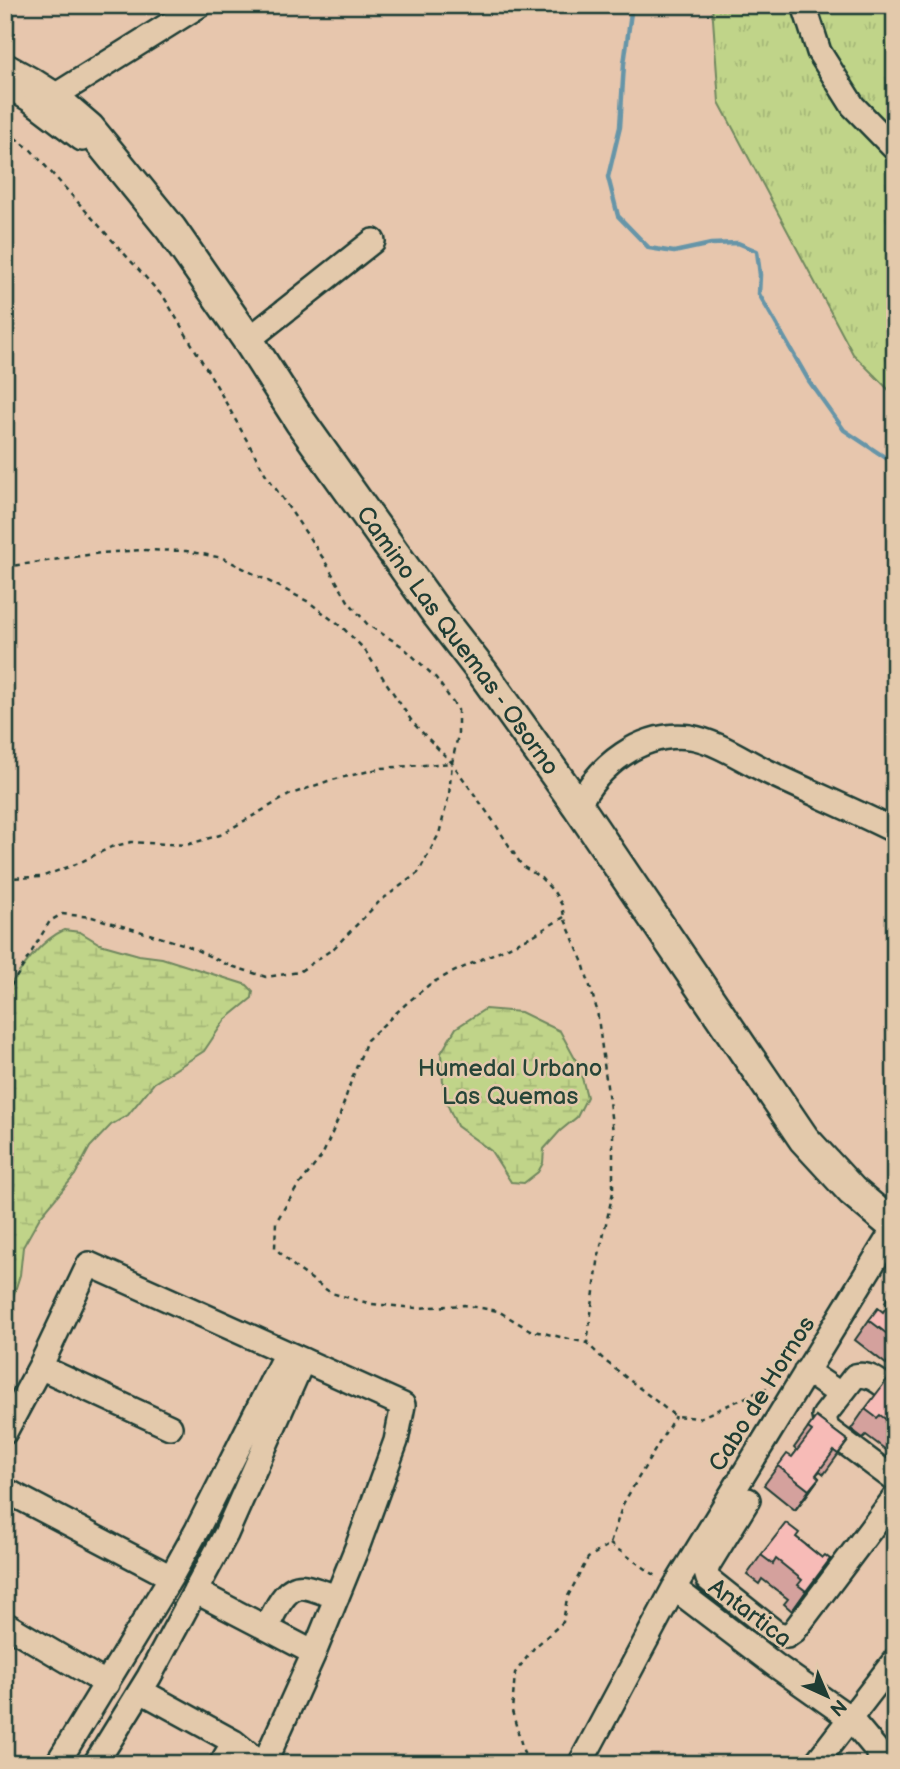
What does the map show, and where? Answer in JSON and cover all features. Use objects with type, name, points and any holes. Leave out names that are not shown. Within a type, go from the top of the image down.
[{"type":"main road","name":"Camino Las Quemas - Osorno","points":[[5,69],[53,97],[80,120],[171,229],[316,444],[578,806],[804,1139],[852,1191],[895,1227]]},
{"type":"street","points":[[53,97],[200,5]]},
{"type":"street","points":[[804,5],[819,52],[853,106],[895,149]]},
{"type":"street","points":[[5,85],[32,101],[88,143],[104,146]]},
{"type":"street","points":[[248,340],[373,241]]},
{"type":"street","points":[[578,806],[600,772],[621,755],[655,741],[691,737],[726,750],[895,831]]},
{"type":"street","name":"Cabo de Hornos","points":[[580,1764],[674,1588],[895,1227]]},
{"type":"street","points":[[5,1432],[40,1367],[89,1264],[402,1405],[397,1441],[358,1545],[314,1653],[262,1764],[234,1742],[141,1691]]},
{"type":"street","points":[[57,1764],[171,1577],[295,1357]]},
{"type":"street","points":[[95,1764],[141,1691],[226,1534],[295,1357]]},
{"type":"street","points":[[40,1367],[170,1427]]},
{"type":"street","points":[[806,1371],[840,1394]]},
{"type":"street","points":[[895,1394],[869,1376],[855,1376],[824,1416],[827,1429],[895,1480]]},
{"type":"street","points":[[5,1490],[171,1577]]},
{"type":"street","points":[[748,1500],[708,1564],[708,1579],[776,1633],[787,1636],[794,1631],[895,1497]]},
{"type":"street","points":[[266,1628],[286,1594],[293,1588],[305,1587],[337,1597]]},
{"type":"street","name":"Antartica","points":[[674,1588],[850,1718],[886,1764]]},
{"type":"street","points":[[195,1591],[314,1653]]},
{"type":"street","points":[[5,1624],[107,1684]]},
{"type":"street","points":[[815,1764],[895,1660]]},
{"type":"street","points":[[221,1764],[234,1742]]},
{"type":"path","points":[[5,135],[14,137],[31,150],[165,299],[265,473],[323,558],[348,601],[368,625],[401,646],[436,678],[458,710],[458,735],[449,796],[439,834],[418,873],[380,901],[334,948],[299,972],[266,977],[228,965],[186,945],[92,917],[62,914],[50,921],[5,996]]},
{"type":"path","points":[[5,567],[101,553],[186,551],[223,558],[309,601],[364,649],[413,723],[452,763],[522,866],[540,877],[554,892],[562,905],[597,1010],[613,1132],[613,1192],[599,1255],[587,1343]]},
{"type":"path","points":[[5,878],[41,877],[79,863],[111,847],[131,842],[186,845],[209,839],[289,795],[328,781],[382,768],[452,763]]},
{"type":"path","points":[[564,917],[534,935],[430,984],[367,1040],[322,1156],[296,1189],[276,1222],[275,1248],[296,1268],[331,1293],[372,1304],[416,1308],[464,1305],[498,1311],[530,1330],[587,1343],[604,1360],[676,1416],[699,1419],[806,1371]]},
{"type":"path","points":[[527,1764],[512,1711],[515,1673],[534,1648],[563,1622],[566,1598],[587,1558],[610,1544],[623,1504],[676,1416]]},
{"type":"path","points":[[610,1544],[674,1588]]},
{"type":"green space","points":[[712,5],[895,5],[895,396],[853,354],[719,102]]},
{"type":"green space","points":[[64,930],[80,932],[100,944],[139,955],[162,958],[247,985],[253,991],[252,998],[225,1020],[204,1051],[154,1083],[128,1115],[111,1125],[90,1147],[75,1175],[40,1217],[23,1247],[20,1275],[5,1312],[5,992],[38,949]]},
{"type":"green space","name":"Humedal Urbano Las Quemas","points":[[485,1009],[521,1012],[560,1031],[579,1066],[587,1097],[577,1117],[544,1149],[543,1163],[538,1172],[524,1183],[511,1182],[491,1151],[457,1126],[444,1097],[441,1053],[456,1028]]},
{"type":"building","points":[[895,1296],[895,1340],[869,1320],[878,1308],[883,1312]]},
{"type":"building","points":[[889,1377],[895,1381],[895,1426],[880,1415],[877,1418],[865,1409]]},
{"type":"building","points":[[816,1417],[848,1441],[838,1454],[834,1451],[816,1475],[819,1478],[809,1490],[778,1466],[787,1454],[792,1457],[812,1431],[808,1428]]},
{"type":"building","points":[[786,1523],[799,1533],[796,1537],[822,1558],[825,1555],[830,1559],[806,1591],[798,1585],[802,1580],[776,1559],[773,1564],[761,1555]]},
{"type":"waterway","points":[[632,5],[624,64],[620,127],[608,177],[618,216],[649,248],[674,252],[711,244],[738,243],[757,251],[759,294],[809,381],[844,430],[895,464]]}]
